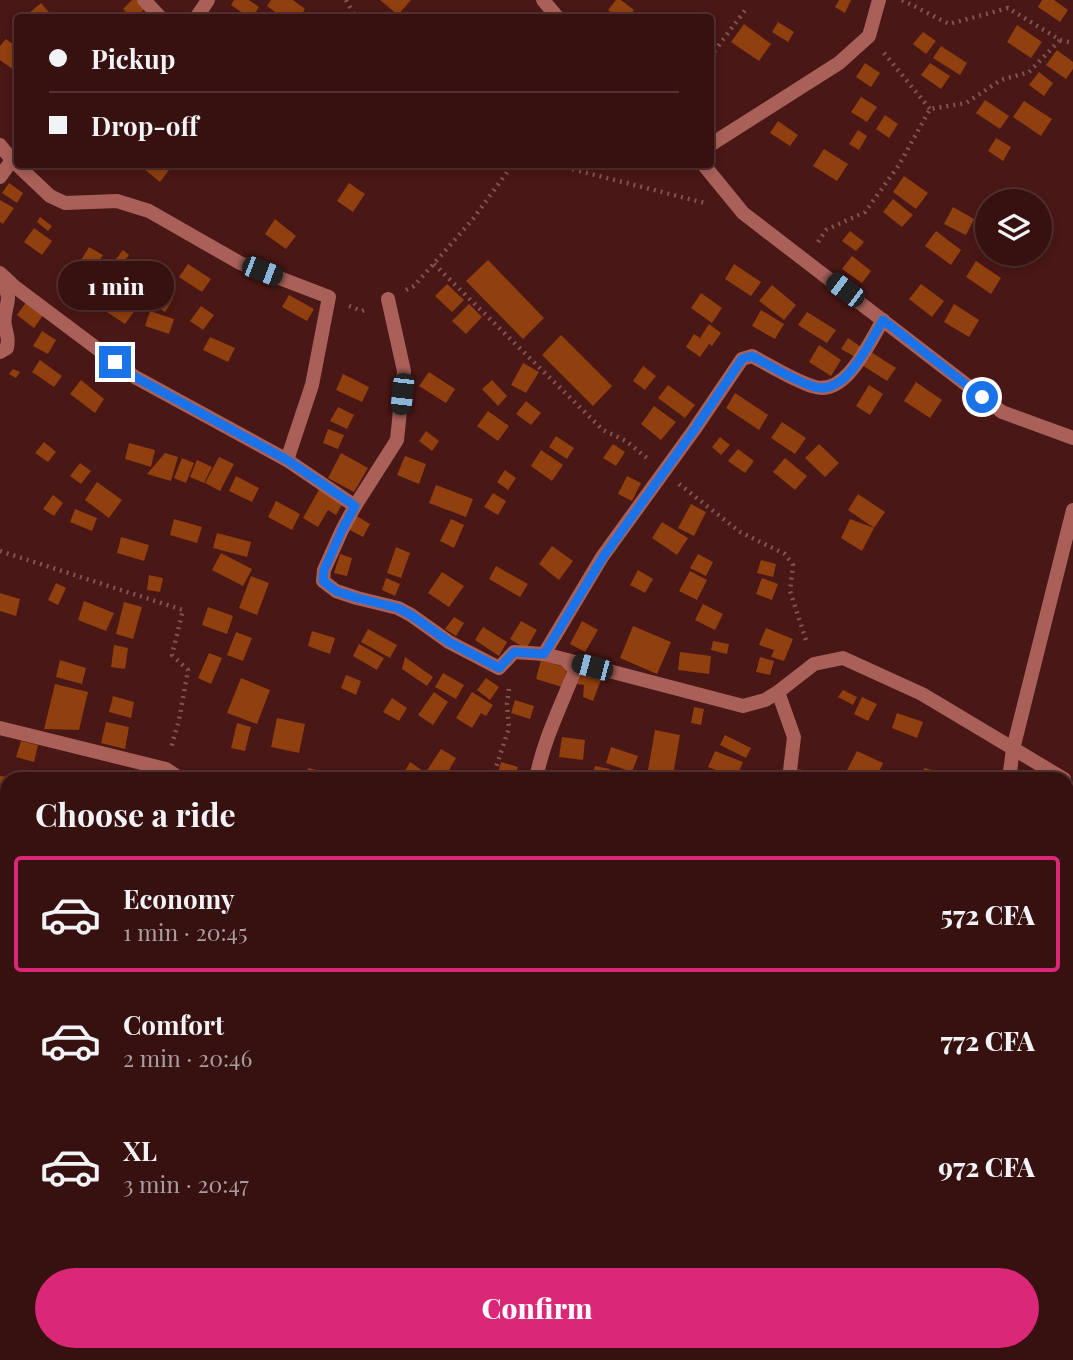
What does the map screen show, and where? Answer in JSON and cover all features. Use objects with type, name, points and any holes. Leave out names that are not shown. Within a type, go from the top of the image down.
[{"type":"street","points":[[144,0],[157,14]]},
{"type":"street","points":[[542,0],[554,14]]},
{"type":"street","points":[[714,142],[839,63],[869,36],[878,0]]},
{"type":"street","points":[[0,145],[12,160],[0,177]]},
{"type":"street","points":[[20,168],[50,196],[65,203],[117,201],[149,211],[240,263],[329,298],[312,385],[287,460]]},
{"type":"street","points":[[706,168],[743,213],[1002,412],[1073,438]]},
{"type":"street","points":[[2,275],[135,377],[287,460],[355,506]]},
{"type":"street","points":[[0,352],[7,348],[9,337],[5,327],[8,297],[2,275]]},
{"type":"street","points":[[388,299],[404,371],[397,440],[355,506],[324,570],[323,581],[336,591],[398,608],[449,642],[499,668],[514,652],[544,654],[743,706],[765,700],[814,664],[843,658],[922,694],[1052,772]]},
{"type":"street","points":[[544,654],[603,557],[742,359],[752,356],[814,388],[831,387],[849,374],[883,320]]},
{"type":"street","points":[[1010,772],[1013,749],[1073,510]]},
{"type":"street","points":[[537,772],[542,750],[575,670],[566,660]]},
{"type":"street","points":[[778,692],[794,737],[790,772]]},
{"type":"street","points":[[0,728],[170,772]]},
{"type":"path","points":[[902,0],[949,24],[1007,8],[1060,40],[1073,43]]},
{"type":"path","points":[[714,52],[746,9]]},
{"type":"path","points":[[869,36],[930,109]]},
{"type":"path","points":[[930,109],[966,103],[1001,80],[1029,72],[1060,40]]},
{"type":"path","points":[[806,261],[826,230],[865,212],[899,165],[930,109]]},
{"type":"path","points":[[329,298],[362,311],[414,286],[473,219],[510,168]]},
{"type":"path","points":[[567,168],[743,213]]},
{"type":"path","points":[[434,264],[603,430],[626,441],[740,533],[785,554],[793,565],[790,591],[814,664]]},
{"type":"path","points":[[0,551],[183,610],[172,655],[188,670],[166,769]]},
{"type":"path","points":[[494,772],[509,727],[507,704],[514,652]]},
{"type":"building","points":[[132,0],[137,0],[145,8],[140,14],[128,14],[123,9]]},
{"type":"building","points":[[234,0],[249,0],[259,7],[255,14],[244,14],[231,5]]},
{"type":"building","points":[[271,0],[293,0],[305,9],[302,14],[278,14],[267,6]]},
{"type":"building","points":[[380,0],[411,0],[397,14]]},
{"type":"building","points":[[616,0],[621,0],[634,10],[631,14],[614,14],[608,10]]},
{"type":"building","points":[[839,0],[851,0],[845,13],[835,7]]},
{"type":"building","points":[[1042,0],[1054,0],[1068,10],[1060,22],[1038,7]]},
{"type":"building","points":[[41,3],[51,14],[28,14]]},
{"type":"building","points":[[778,22],[794,32],[788,42],[772,32]]},
{"type":"building","points":[[744,24],[771,44],[759,61],[731,42]]},
{"type":"building","points":[[1017,25],[1042,42],[1031,58],[1007,42]]},
{"type":"building","points":[[923,32],[936,41],[926,54],[913,44]]},
{"type":"building","points":[[6,39],[14,45],[14,70],[0,60],[0,46]]},
{"type":"building","points":[[941,46],[967,63],[960,75],[933,58]]},
{"type":"building","points":[[1057,50],[1073,62],[1073,69],[1066,79],[1046,65]]},
{"type":"building","points":[[865,63],[880,73],[871,87],[856,77]]},
{"type":"building","points":[[930,63],[950,76],[941,89],[921,75]]},
{"type":"building","points":[[1039,72],[1053,83],[1044,96],[1029,85]]},
{"type":"building","points":[[861,97],[877,107],[867,122],[851,112]]},
{"type":"building","points":[[985,100],[1009,116],[1000,129],[976,113]]},
{"type":"building","points":[[1024,101],[1052,119],[1041,136],[1013,117]]},
{"type":"building","points":[[885,115],[898,124],[889,138],[876,129]]},
{"type":"building","points":[[778,121],[798,135],[790,146],[770,133]]},
{"type":"building","points":[[858,130],[867,136],[859,150],[849,144]]},
{"type":"building","points":[[996,138],[1011,147],[1003,161],[988,151]]},
{"type":"building","points":[[824,149],[848,164],[837,181],[813,166]]},
{"type":"building","points":[[143,168],[170,168],[160,182]]},
{"type":"building","points":[[904,176],[928,193],[916,209],[893,192]]},
{"type":"building","points":[[9,183],[23,193],[17,203],[2,193]]},
{"type":"building","points":[[349,183],[365,194],[353,212],[337,201]]},
{"type":"building","points":[[893,199],[913,215],[902,227],[883,212]]},
{"type":"building","points":[[0,200],[14,208],[3,224],[0,222]]},
{"type":"building","points":[[953,207],[974,219],[966,235],[944,224]]},
{"type":"building","points":[[40,217],[52,226],[48,231],[37,222]]},
{"type":"building","points":[[275,219],[296,236],[286,249],[265,234]]},
{"type":"building","points":[[34,228],[52,241],[42,255],[24,242]]},
{"type":"building","points":[[850,231],[864,242],[856,251],[842,241]]},
{"type":"building","points":[[936,231],[961,250],[951,265],[925,246]]},
{"type":"building","points":[[89,247],[103,255],[95,268],[81,260]]},
{"type":"building","points":[[123,250],[129,255],[118,268],[112,264]]},
{"type":"building","points":[[852,256],[871,271],[862,283],[842,269]]},
{"type":"building","points":[[103,260],[123,273],[115,284],[96,271]]},
{"type":"building","points":[[488,260],[544,318],[523,339],[466,281]]},
{"type":"building","points":[[975,263],[975,266],[983,266],[1001,278],[991,294],[966,277]]},
{"type":"building","points":[[73,264],[85,273],[76,285],[64,277]]},
{"type":"building","points":[[188,264],[211,279],[202,292],[179,277]]},
{"type":"building","points":[[734,264],[761,282],[751,296],[725,279]]},
{"type":"building","points":[[447,284],[464,300],[452,312],[435,296]]},
{"type":"building","points":[[921,284],[944,301],[932,317],[909,299]]},
{"type":"building","points":[[772,285],[796,305],[784,320],[759,301]]},
{"type":"building","points":[[154,287],[173,299],[165,312],[146,299]]},
{"type":"building","points":[[701,293],[722,308],[712,323],[691,308]]},
{"type":"building","points":[[289,295],[314,309],[307,321],[282,307]]},
{"type":"building","points":[[116,297],[135,310],[125,324],[107,312]]},
{"type":"building","points":[[27,301],[44,314],[34,328],[17,315]]},
{"type":"building","points":[[469,304],[482,317],[466,334],[452,321]]},
{"type":"building","points":[[954,304],[979,320],[969,337],[944,322]]},
{"type":"building","points":[[201,306],[214,315],[203,330],[190,321]]},
{"type":"building","points":[[761,310],[784,324],[775,339],[752,326]]},
{"type":"building","points":[[150,311],[174,319],[169,334],[145,326]]},
{"type":"building","points":[[807,312],[836,330],[827,343],[798,325]]},
{"type":"building","points":[[709,324],[721,333],[700,357],[686,347],[694,334],[700,338]]},
{"type":"building","points":[[42,331],[56,340],[48,354],[33,346]]},
{"type":"building","points":[[561,335],[612,386],[593,406],[542,355]]},
{"type":"building","points":[[210,337],[235,348],[228,362],[203,350]]},
{"type":"building","points":[[848,338],[861,347],[855,357],[841,349]]},
{"type":"building","points":[[819,345],[841,360],[831,376],[809,362]]},
{"type":"building","points":[[871,352],[896,368],[887,381],[862,365]]},
{"type":"building","points":[[40,360],[62,376],[54,387],[32,372]]},
{"type":"building","points":[[523,363],[539,372],[526,393],[511,385]]},
{"type":"building","points":[[643,366],[656,376],[645,390],[633,381]]},
{"type":"building","points":[[13,369],[20,372],[16,378],[9,374]]},
{"type":"building","points":[[429,372],[455,389],[446,403],[419,386]]},
{"type":"building","points":[[343,374],[369,387],[362,402],[336,390]]},
{"type":"building","points":[[81,380],[104,399],[95,413],[70,394]]},
{"type":"building","points":[[492,380],[507,396],[498,406],[482,389]]},
{"type":"building","points":[[916,382],[942,400],[930,418],[904,401]]},
{"type":"building","points":[[668,385],[695,405],[685,418],[658,398]]},
{"type":"building","points":[[869,385],[883,394],[870,415],[856,406]]},
{"type":"building","points":[[735,393],[768,415],[759,430],[726,408]]},
{"type":"building","points":[[526,401],[541,413],[531,425],[516,414]]},
{"type":"building","points":[[654,406],[676,422],[661,440],[641,424]]},
{"type":"building","points":[[338,407],[354,415],[347,429],[330,421]]},
{"type":"building","points":[[488,411],[509,426],[498,441],[477,426]]},
{"type":"building","points":[[782,422],[806,438],[795,454],[771,438]]},
{"type":"building","points":[[328,429],[344,435],[338,449],[323,443]]},
{"type":"building","points":[[426,431],[439,441],[432,451],[419,441]]},
{"type":"building","points":[[556,436],[574,448],[567,459],[549,447]]},
{"type":"building","points":[[720,437],[730,445],[721,455],[712,447]]},
{"type":"building","points":[[44,442],[56,452],[48,462],[35,453]]},
{"type":"building","points":[[129,443],[155,450],[151,467],[125,459]]},
{"type":"building","points":[[613,444],[625,452],[616,466],[603,458]]},
{"type":"building","points":[[819,444],[839,463],[825,477],[805,458]]},
{"type":"building","points":[[738,449],[754,461],[745,473],[728,461]]},
{"type":"building","points":[[541,450],[563,465],[552,481],[531,466]]},
{"type":"building","points":[[165,453],[178,457],[171,481],[147,474]]},
{"type":"building","points":[[341,453],[368,468],[354,492],[328,478]]},
{"type":"building","points":[[405,456],[426,464],[419,484],[397,475]]},
{"type":"building","points":[[219,457],[234,464],[220,491],[205,483]]},
{"type":"building","points":[[182,458],[194,463],[186,483],[174,478]]},
{"type":"building","points":[[785,458],[807,476],[795,490],[773,472]]},
{"type":"building","points":[[197,460],[212,467],[204,483],[190,477]]},
{"type":"building","points":[[80,463],[91,471],[81,484],[70,476]]},
{"type":"building","points":[[505,470],[516,478],[508,490],[497,482]]},
{"type":"building","points":[[236,476],[259,488],[252,502],[229,491]]},
{"type":"building","points":[[627,476],[641,483],[632,501],[618,494]]},
{"type":"building","points":[[97,482],[122,500],[109,518],[85,500]]},
{"type":"building","points":[[436,485],[473,499],[466,517],[429,503]]},
{"type":"building","points":[[320,488],[344,501],[336,515],[328,510],[318,527],[303,518]]},
{"type":"building","points":[[493,493],[506,501],[498,515],[484,507]]},
{"type":"building","points":[[858,494],[885,512],[874,528],[848,510]]},
{"type":"building","points":[[53,495],[63,503],[54,516],[43,509]]},
{"type":"building","points":[[276,501],[300,514],[292,530],[268,517]]},
{"type":"building","points":[[691,504],[706,512],[694,536],[678,528]]},
{"type":"building","points":[[75,509],[97,518],[92,531],[70,522]]},
{"type":"building","points":[[355,515],[370,524],[363,537],[348,529]]},
{"type":"building","points":[[174,519],[202,527],[197,543],[170,535]]},
{"type":"building","points":[[451,519],[464,525],[454,548],[440,541]]},
{"type":"building","points":[[850,519],[874,528],[862,551],[841,538]]},
{"type":"building","points":[[662,522],[688,538],[677,555],[652,538]]},
{"type":"building","points":[[217,533],[251,542],[247,557],[213,548]]},
{"type":"building","points":[[121,537],[149,545],[144,561],[117,553]]},
{"type":"building","points":[[552,546],[573,561],[559,580],[539,564]]},
{"type":"building","points":[[396,547],[410,553],[401,578],[387,573]]},
{"type":"building","points":[[221,553],[252,569],[243,586],[212,570]]},
{"type":"building","points":[[340,554],[352,558],[347,576],[334,573]]},
{"type":"building","points":[[698,554],[713,562],[706,576],[690,568]]},
{"type":"building","points":[[761,560],[776,564],[773,577],[757,573]]},
{"type":"building","points":[[496,566],[528,584],[520,597],[489,579]]},
{"type":"building","points":[[638,570],[653,579],[645,593],[630,585]]},
{"type":"building","points":[[690,571],[707,580],[697,600],[679,591]]},
{"type":"building","points":[[442,572],[464,586],[449,607],[428,593]]},
{"type":"building","points":[[149,575],[163,578],[160,592],[147,590]]},
{"type":"building","points":[[251,576],[269,583],[257,615],[239,608]]},
{"type":"building","points":[[386,578],[400,584],[395,596],[382,590]]},
{"type":"building","points":[[762,578],[778,584],[772,600],[756,594]]},
{"type":"building","points":[[56,583],[66,588],[58,605],[48,600]]},
{"type":"building","points":[[0,593],[20,599],[16,616],[0,611]]},
{"type":"building","points":[[84,601],[114,613],[106,631],[78,620]]},
{"type":"building","points":[[124,602],[142,607],[133,639],[116,634]]},
{"type":"building","points":[[703,604],[723,614],[715,630],[695,620]]},
{"type":"building","points":[[208,607],[233,616],[227,634],[202,625]]},
{"type":"building","points":[[454,617],[464,623],[456,636],[445,629]]},
{"type":"building","points":[[521,621],[537,630],[526,649],[510,639]]},
{"type":"building","points":[[582,621],[598,630],[585,652],[570,644]]},
{"type":"building","points":[[633,626],[671,642],[657,674],[620,658]]},
{"type":"building","points":[[483,627],[507,642],[499,656],[475,640]]},
{"type":"building","points":[[766,628],[793,639],[784,661],[771,657],[774,650],[759,645]]},
{"type":"building","points":[[368,629],[397,645],[390,658],[361,642]]},
{"type":"building","points":[[312,631],[335,638],[330,654],[308,646]]},
{"type":"building","points":[[236,632],[252,638],[243,661],[227,655]]},
{"type":"building","points":[[713,641],[729,644],[727,654],[711,650]]},
{"type":"building","points":[[359,644],[384,658],[377,670],[353,656]]},
{"type":"building","points":[[114,645],[128,648],[125,669],[111,667]]},
{"type":"building","points":[[680,652],[711,656],[709,674],[678,670]]},
{"type":"building","points":[[209,653],[222,658],[211,684],[198,678]]},
{"type":"building","points":[[405,657],[433,677],[427,686],[402,669]]},
{"type":"building","points":[[760,657],[774,661],[770,675],[756,672]]},
{"type":"building","points":[[60,660],[86,668],[82,684],[56,677]]},
{"type":"building","points":[[541,660],[567,668],[562,687],[536,679]]},
{"type":"building","points":[[582,669],[602,677],[593,701],[583,697],[584,685],[577,684]]},
{"type":"building","points":[[443,673],[464,685],[456,699],[435,687]]},
{"type":"building","points":[[346,675],[361,681],[356,695],[341,688]]},
{"type":"building","points":[[241,678],[270,690],[257,724],[227,713]]},
{"type":"building","points":[[486,678],[499,687],[490,700],[477,690]]},
{"type":"building","points":[[55,684],[88,692],[79,730],[44,729]]},
{"type":"building","points":[[843,690],[857,697],[853,705],[838,697]]},
{"type":"building","points":[[434,692],[448,702],[433,725],[418,715]]},
{"type":"building","points":[[472,692],[493,705],[486,716],[481,713],[472,728],[456,718]]},
{"type":"building","points":[[113,696],[134,702],[131,718],[109,712]]},
{"type":"building","points":[[862,697],[877,704],[868,721],[854,714]]},
{"type":"building","points":[[392,698],[407,708],[399,721],[383,712]]},
{"type":"building","points":[[515,700],[534,706],[530,719],[511,713]]},
{"type":"building","points":[[694,707],[704,709],[701,725],[691,723]]},
{"type":"building","points":[[897,713],[923,722],[917,738],[892,728]]},
{"type":"building","points":[[277,718],[305,724],[299,753],[271,747]]},
{"type":"building","points":[[106,722],[129,727],[125,749],[101,743]]},
{"type":"building","points":[[237,723],[251,727],[245,751],[231,748]]},
{"type":"building","points":[[655,730],[680,735],[674,772],[648,770]]},
{"type":"building","points":[[725,735],[751,748],[746,758],[720,745]]},
{"type":"building","points":[[562,737],[585,740],[583,760],[559,757]]},
{"type":"building","points":[[21,741],[38,745],[34,762],[16,757]]},
{"type":"building","points":[[611,747],[638,756],[632,772],[606,763]]},
{"type":"building","points":[[441,749],[456,758],[449,770],[450,772],[426,772]]},
{"type":"building","points":[[715,751],[743,762],[739,772],[721,772],[708,767]]},
{"type":"building","points":[[857,751],[883,763],[879,772],[846,772]]},
{"type":"building","points":[[410,762],[425,772],[404,772]]},
{"type":"building","points":[[501,762],[518,767],[516,772],[498,772]]},
{"type":"building","points":[[595,766],[610,769],[610,772],[594,772]]},
{"type":"building","points":[[308,768],[325,772],[307,772]]},
{"type":"building","points":[[924,768],[941,772],[923,772]]},
{"type":"route","points":[[115,362],[135,377],[206,418],[287,460],[355,506],[324,570],[323,581],[336,591],[398,608],[449,642],[499,668],[514,652],[544,654],[603,557],[742,359],[752,356],[814,388],[831,387],[849,374],[883,320],[982,397]]}]
